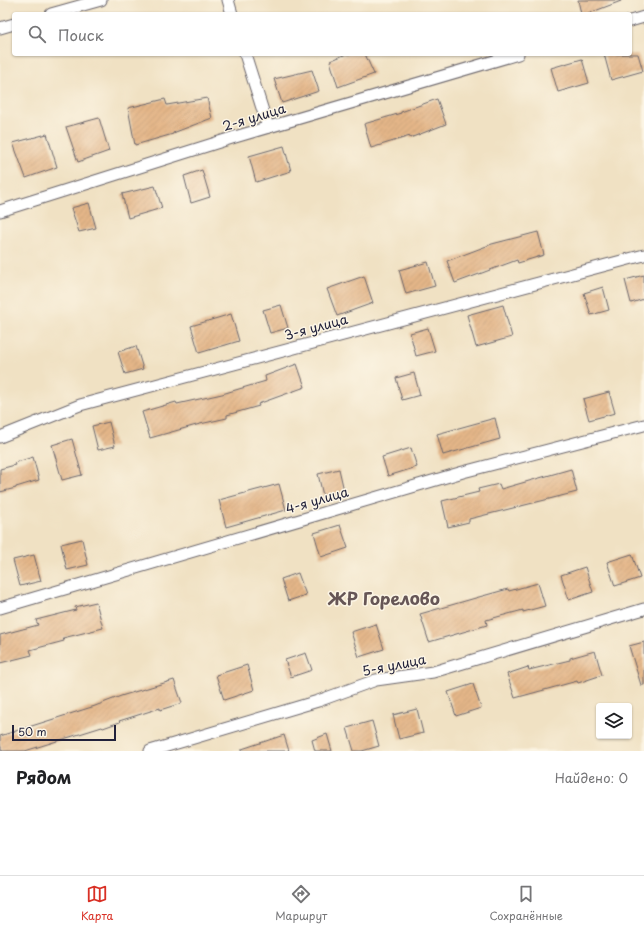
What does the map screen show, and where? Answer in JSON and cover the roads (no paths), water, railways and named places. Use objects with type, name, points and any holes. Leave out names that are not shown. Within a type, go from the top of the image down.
[{"type":"street","points":[[58,12],[101,0]]},
{"type":"street","points":[[228,0],[231,12]]},
{"type":"street","points":[[632,20],[644,17]]},
{"type":"street","points":[[0,28],[12,25]]},
{"type":"street","points":[[246,56],[268,127]]},
{"type":"street","name":"2-я улица","points":[[0,211],[268,127],[511,56]]},
{"type":"street","name":"3-я улица","points":[[0,437],[80,404],[644,255]]},
{"type":"street","name":"4-я улица","points":[[0,608],[463,472],[644,425]]},
{"type":"street","name":"5-я улица","points":[[150,751],[318,701],[376,680],[433,672],[644,609]]},
{"type":"district","name":"ЖР Горелово","points":[[384,599]]}]
